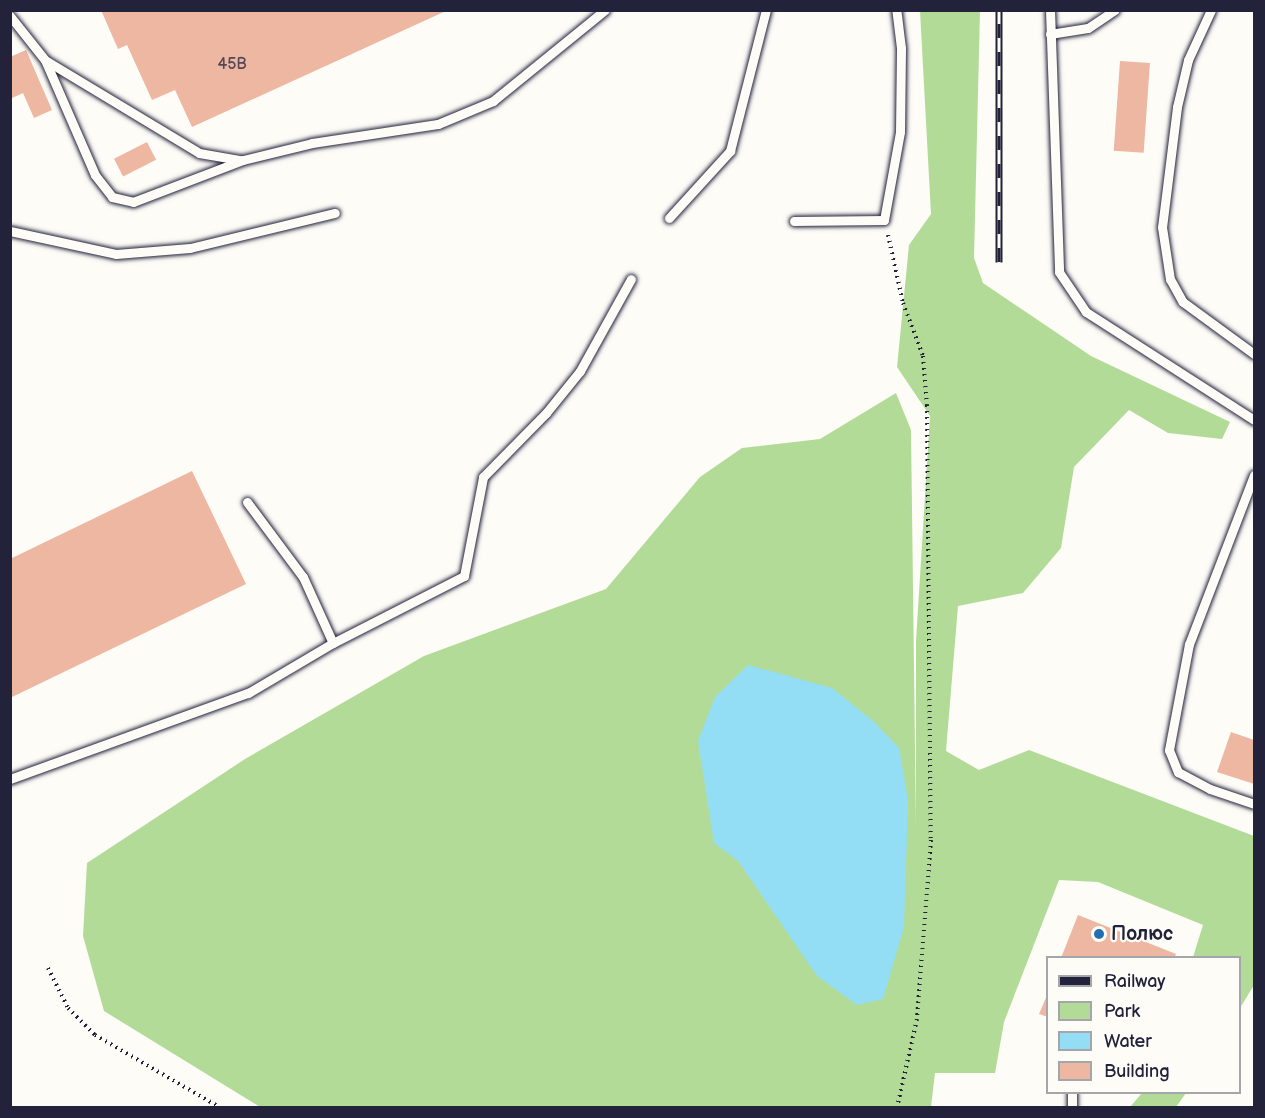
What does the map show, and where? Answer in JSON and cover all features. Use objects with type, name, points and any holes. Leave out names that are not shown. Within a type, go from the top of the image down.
[{"type":"lane","points":[[10,16],[45,60],[95,175],[112,197],[133,202],[243,160],[312,143],[438,124],[493,101],[605,10]]},
{"type":"lane","points":[[669,218],[730,152],[766,10]]},
{"type":"lane","points":[[794,220],[884,220],[900,132],[901,48],[896,10]]},
{"type":"lane","points":[[1050,10],[1059,272],[1086,312],[1254,420]]},
{"type":"lane","points":[[1050,34],[1088,28],[1115,10]]},
{"type":"lane","points":[[1211,10],[1188,60],[1177,107],[1162,227],[1170,279],[1183,302],[1254,354]]},
{"type":"lane","points":[[45,60],[199,153],[243,160]]},
{"type":"lane","points":[[10,231],[116,254],[190,248],[335,213]]},
{"type":"lane","points":[[10,779],[248,693],[333,643],[464,576],[483,477],[546,413],[580,371],[631,279]]},
{"type":"lane","points":[[1254,475],[1189,644],[1169,750],[1178,772],[1210,789],[1254,804]]},
{"type":"lane","points":[[247,502],[303,577],[333,643]]},
{"type":"path","points":[[884,220],[903,303],[923,356],[927,405],[931,840],[917,1019],[897,1107]]},
{"type":"path","points":[[48,968],[68,1008],[95,1035],[221,1107]]},
{"type":"green space","points":[[920,11],[980,11],[974,258],[983,283],[1091,356],[1230,422],[1222,439],[1168,433],[1129,410],[1074,467],[1061,548],[1023,593],[958,606],[946,751],[979,770],[1029,750],[1254,836],[1254,985],[1241,1006],[1241,956],[1193,956],[1203,925],[1098,882],[1059,880],[1004,1022],[995,1073],[935,1073],[931,1107],[260,1107],[104,1011],[83,936],[87,863],[245,759],[424,656],[606,589],[700,477],[742,448],[820,439],[896,393],[911,430],[916,827],[916,641],[930,416],[897,367],[909,245],[931,214]]},
{"type":"green space","points":[[1141,1094],[1185,1094],[1176,1107],[1130,1107]]},
{"type":"water","points":[[748,665],[832,688],[873,721],[899,748],[908,800],[904,927],[883,999],[857,1005],[817,976],[738,861],[714,843],[698,741],[715,697]]},
{"type":"building","points":[[101,10],[448,10],[192,127],[175,90],[152,100],[127,45],[118,49]]},
{"type":"building","points":[[26,50],[52,110],[34,118],[23,93],[10,99],[10,57]]},
{"type":"building","points":[[1120,61],[1150,63],[1144,153],[1114,151]]},
{"type":"building","points":[[147,142],[156,160],[123,177],[114,159]]},
{"type":"building","points":[[192,471],[246,584],[10,698],[10,559]]},
{"type":"building","points":[[1231,732],[1254,740],[1254,784],[1217,772]]},
{"type":"building","name":"Полюс","points":[[1078,915],[1176,954],[1175,956],[1062,956]]},
{"type":"building","points":[[1046,998],[1046,1016],[1039,1014]]},
{"type":"railway","points":[[999,10],[999,262]]},
{"type":"place","name":"Полюс","points":[[1099,934]]}]
